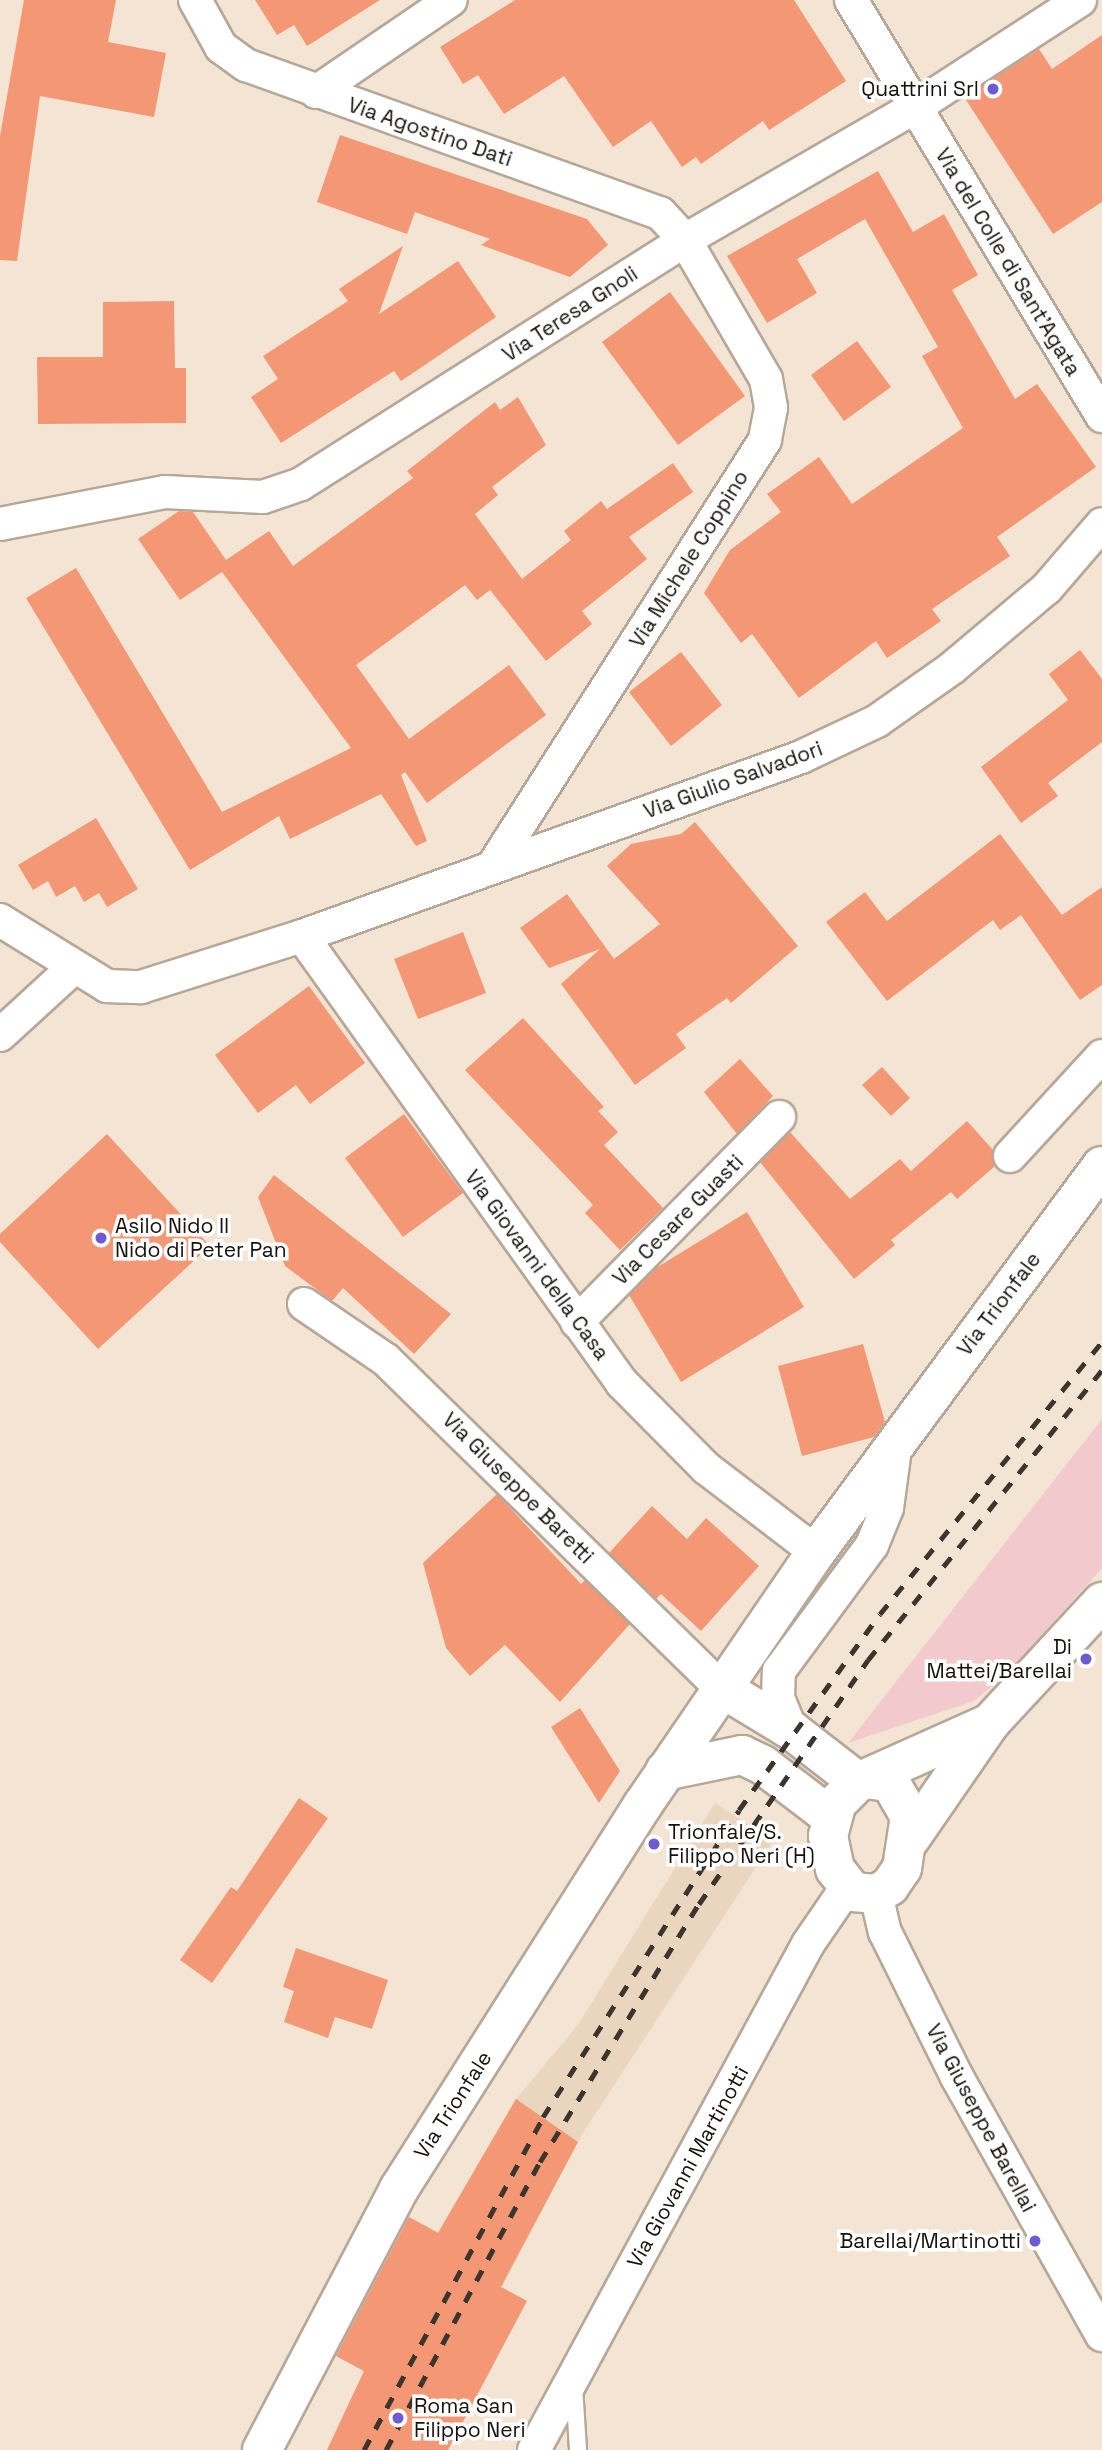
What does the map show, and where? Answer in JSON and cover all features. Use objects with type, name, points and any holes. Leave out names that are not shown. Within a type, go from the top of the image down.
[{"type":"main road","name":"Via Trionfale","points":[[262,2450],[399,2189],[720,1687],[896,1441],[1102,1166]]},
{"type":"main road","points":[[990,1723],[862,1781],[844,1793],[831,1817],[830,1856],[862,1891],[895,1880],[910,1839],[990,1723],[1102,1602]]},
{"type":"main road","points":[[720,1687],[791,1730],[862,1781],[883,1779],[900,1792],[910,1816],[910,1839]]},
{"type":"main road","points":[[665,1772],[742,1755],[764,1765],[831,1817]]},
{"type":"street","name":"Via Agostino Dati","points":[[195,0],[216,40],[231,56],[316,92],[649,207],[685,240]]},
{"type":"street","points":[[316,92],[451,0]]},
{"type":"street","name":"Via del Colle di Sant'Agata","points":[[851,0],[1102,416]]},
{"type":"street","name":"Via Teresa Gnoli","points":[[12,522],[165,492],[263,497],[301,484],[685,240],[914,108],[1080,0]]},
{"type":"street","name":"Via Michele Coppino","points":[[493,866],[765,440],[771,408],[766,379],[685,240]]},
{"type":"street","name":"Via Giulio Salvadori","points":[[0,920],[73,968],[117,989],[141,987],[302,936],[848,738],[1002,628],[1047,588],[1102,524]]},
{"type":"street","name":"Via Giovanni della Casa","points":[[302,936],[577,1322],[664,1429],[816,1552]]},
{"type":"street","points":[[0,1035],[73,968]]},
{"type":"street","points":[[1010,1156],[1102,1056]]},
{"type":"street","name":"Via Cesare Guasti","points":[[577,1322],[779,1117]]},
{"type":"street","name":"Via Giuseppe Baretti","points":[[304,1304],[386,1360],[720,1687]]},
{"type":"street","name":"Via Trionfale","points":[[791,1730],[778,1697],[779,1671],[872,1545],[887,1508],[896,1441]]},
{"type":"street","name":"Via Giuseppe Barellai","points":[[862,1891],[957,2077],[1102,2335]]},
{"type":"street","name":"Via Giovanni Martinotti","points":[[534,2450],[808,1944],[862,1891]]},
{"type":"lane","points":[[573,2378],[578,2450]]},
{"type":"shaded area","points":[[1102,1419],[1102,1568],[1008,1672],[974,1701],[848,1743]]},
{"type":"shaded area","points":[[715,1803],[773,1841],[581,2136],[502,2287],[527,2301],[448,2450],[327,2450],[364,2372],[330,2352],[407,2216],[438,2232],[516,2099],[578,2025]]},
{"type":"building","points":[[24,0],[116,0],[108,42],[166,53],[154,117],[40,96],[17,261],[0,260],[0,136]]},
{"type":"building","points":[[255,0],[380,0],[307,46],[294,25],[277,35]]},
{"type":"building","points":[[515,0],[794,0],[846,81],[769,130],[763,121],[701,164],[696,157],[682,167],[651,121],[613,147],[564,76],[504,114],[478,75],[463,84],[440,47]]},
{"type":"building","points":[[1102,35],[1102,202],[1053,234],[964,97],[1039,49],[1052,69]]},
{"type":"building","points":[[340,135],[587,219],[608,245],[570,277],[481,245],[490,239],[415,212],[407,234],[317,202]]},
{"type":"building","points":[[878,171],[913,232],[944,214],[978,275],[952,290],[1015,399],[1037,384],[1096,467],[997,537],[1010,556],[932,609],[941,621],[887,658],[876,641],[799,698],[752,634],[741,643],[704,593],[730,550],[781,512],[767,494],[819,457],[852,504],[963,428],[922,356],[938,347],[865,219],[797,259],[817,293],[767,323],[727,256]]},
{"type":"building","points":[[403,246],[379,314],[458,261],[496,317],[401,381],[394,371],[281,443],[251,397],[278,379],[263,356],[348,301],[339,289]]},
{"type":"building","points":[[670,292],[745,396],[678,445],[602,342]]},
{"type":"building","points":[[174,301],[175,368],[186,368],[186,423],[38,424],[37,357],[103,357],[103,302]]},
{"type":"building","points":[[857,341],[891,387],[844,421],[811,375]]},
{"type":"building","points":[[518,397],[546,445],[492,487],[498,495],[475,514],[522,579],[571,540],[564,531],[601,501],[607,509],[673,463],[693,492],[629,537],[647,559],[582,611],[592,624],[546,661],[490,590],[477,600],[465,585],[356,665],[409,739],[509,665],[546,715],[427,803],[405,772],[401,775],[427,841],[416,846],[381,794],[290,839],[279,816],[190,870],[26,598],[76,568],[222,812],[351,748],[222,572],[180,600],[138,539],[179,511],[193,512],[226,560],[269,531],[293,566],[413,478],[407,471],[495,402],[500,410]]},
{"type":"building","points":[[1080,650],[1102,679],[1102,742],[1048,783],[1058,796],[1021,823],[981,767],[1068,700],[1049,674]]},
{"type":"building","points":[[681,652],[722,705],[671,746],[629,692]]},
{"type":"building","points":[[96,818],[138,889],[107,907],[99,893],[84,902],[75,886],[56,897],[48,881],[33,890],[18,865]]},
{"type":"building","points":[[695,822],[798,946],[731,1003],[727,998],[676,1034],[686,1048],[635,1085],[561,984],[600,949],[549,968],[520,928],[567,894],[614,959],[660,924],[607,866],[631,844],[681,834]]},
{"type":"building","points":[[1000,834],[1062,915],[1102,887],[1102,985],[1080,1000],[1021,915],[1000,930],[993,920],[887,1001],[826,922],[865,892],[887,921]]},
{"type":"building","points":[[463,932],[486,993],[418,1019],[394,959]]},
{"type":"building","points":[[309,986],[365,1063],[310,1104],[296,1085],[258,1113],[215,1055]]},
{"type":"building","points":[[523,1018],[604,1107],[598,1111],[618,1132],[604,1145],[663,1208],[620,1250],[585,1213],[593,1205],[465,1070]]},
{"type":"building","points":[[740,1059],[773,1096],[737,1134],[704,1092]]},
{"type":"building","points":[[882,1067],[910,1098],[891,1116],[862,1085]]},
{"type":"building","points":[[404,1114],[463,1193],[403,1237],[345,1158]]},
{"type":"building","points":[[967,1121],[993,1150],[995,1166],[957,1199],[951,1192],[891,1240],[895,1245],[854,1279],[760,1162],[790,1132],[850,1199],[900,1159],[911,1171]]},
{"type":"building","name":"Asilo Nido Il Nido di Peter Pan","points":[[107,1134],[210,1246],[98,1349],[0,1242],[0,1234]]},
{"type":"building","points":[[274,1175],[451,1314],[414,1354],[343,1288],[332,1301],[285,1266],[258,1197]]},
{"type":"building","points":[[747,1212],[804,1307],[681,1382],[629,1295],[656,1268]]},
{"type":"building","points":[[863,1344],[885,1422],[874,1437],[802,1456],[778,1366]]},
{"type":"building","points":[[497,1494],[581,1584],[585,1580],[630,1624],[560,1702],[505,1645],[470,1676],[446,1648],[423,1563]]},
{"type":"building","points":[[652,1506],[687,1539],[706,1518],[759,1566],[701,1631],[661,1594],[656,1599],[609,1553]]},
{"type":"building","points":[[580,1708],[620,1771],[599,1803],[551,1727]]},
{"type":"building","points":[[299,1798],[328,1818],[212,1983],[180,1960],[231,1887],[237,1891]]},
{"type":"building","points":[[296,1948],[388,1980],[372,2029],[335,2017],[328,2038],[284,2022],[294,1991],[283,1987]]},
{"type":"building","points":[[516,2099],[578,2142],[501,2287],[527,2301],[448,2450],[327,2450],[364,2371],[336,2356],[409,2217],[438,2233]]},
{"type":"railway","points":[[364,2450],[543,2117],[739,1810],[880,1614],[1102,1342]]},
{"type":"railway","points":[[386,2450],[540,2162],[699,1904],[868,1660],[1102,1370]]},
{"type":"place","name":"Quattrini Srl","points":[[993,89]]},
{"type":"place","name":"Asilo Nido Il Nido di Peter Pan","points":[[101,1238]]},
{"type":"place","name":"Di Mattei/Barellai","points":[[1086,1659]]},
{"type":"place","name":"Trionfale/S. Filippo Neri (H)","points":[[654,1844]]},
{"type":"place","name":"Barellai/Martinotti","points":[[1035,2241]]},
{"type":"place","name":"Roma San Filippo Neri","points":[[398,2418]]}]
